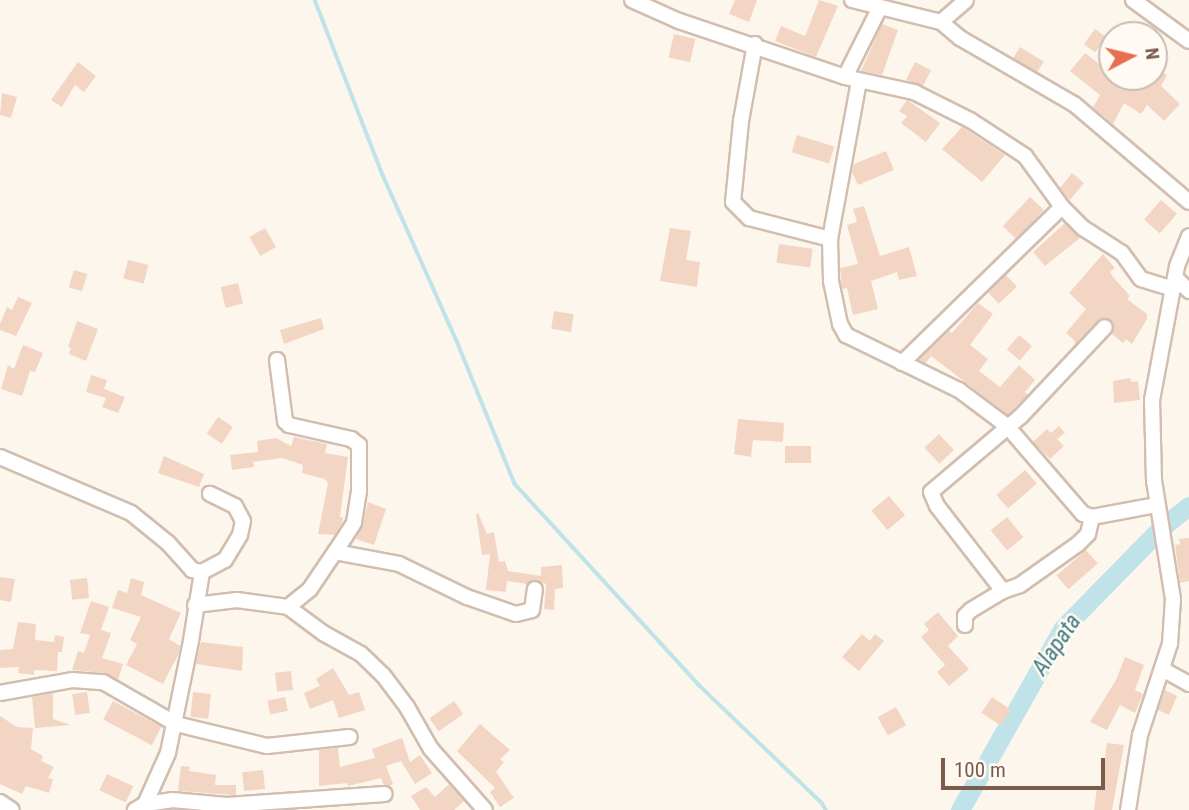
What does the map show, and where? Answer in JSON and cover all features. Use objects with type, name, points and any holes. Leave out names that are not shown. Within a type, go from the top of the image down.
[{"type":"street","points":[[632,0],[679,21],[755,44],[852,79],[914,92],[1008,142],[1025,156],[1062,207],[1083,228],[1122,253],[1141,279],[1174,283],[1189,291]]},
{"type":"street","points":[[852,0],[879,9],[941,22],[960,38],[1074,104],[1189,202]]},
{"type":"street","points":[[941,22],[966,0]]},
{"type":"street","points":[[1133,0],[1189,41]]},
{"type":"street","points":[[879,9],[852,79],[830,239],[831,281],[840,324],[846,335],[959,390],[1007,426],[1074,506],[1093,517],[1157,505]]},
{"type":"street","points":[[755,44],[741,121],[733,202],[749,218],[830,239]]},
{"type":"street","points":[[902,363],[1062,207]]},
{"type":"street","points":[[1128,810],[1140,735],[1164,670],[1170,644],[1173,598],[1157,505],[1152,400],[1174,283],[1189,236]]},
{"type":"street","points":[[1003,590],[937,506],[931,492],[1029,408],[1105,327]]},
{"type":"street","points":[[277,360],[285,421],[289,425],[351,439],[359,445],[359,491],[354,523],[310,589],[288,607]]},
{"type":"street","points":[[0,457],[131,513],[168,543],[192,570],[202,572],[225,560],[240,535],[243,521],[235,506],[211,494]]},
{"type":"street","points":[[965,625],[965,616],[971,610],[1003,590],[1020,585],[1078,544],[1088,534],[1093,517]]},
{"type":"street","points":[[335,552],[399,564],[467,597],[516,614],[532,610],[535,589]]},
{"type":"street","points":[[140,807],[168,753],[176,724],[202,572]]},
{"type":"street","points":[[195,605],[237,600],[288,607],[323,633],[361,654],[383,675],[407,707],[430,749],[485,810]]},
{"type":"street","points":[[1164,670],[1189,684]]},
{"type":"street","points":[[0,693],[72,680],[103,682],[176,724],[267,746],[350,737]]},
{"type":"street","points":[[140,807],[172,800],[227,805],[385,794]]},
{"type":"street","points":[[0,802],[12,810]]},
{"type":"building","points":[[735,0],[757,0],[749,22],[729,14]]},
{"type":"building","points":[[819,0],[838,6],[816,57],[775,41],[781,26],[805,36]]},
{"type":"building","points":[[882,24],[898,30],[882,75],[861,71]]},
{"type":"building","points":[[1095,29],[1098,31],[1098,49],[1095,53],[1084,44]]},
{"type":"building","points":[[674,34],[695,39],[690,62],[669,57]]},
{"type":"building","points":[[1020,47],[1044,62],[1037,73],[1013,58]]},
{"type":"building","points":[[1085,53],[1098,63],[1098,91],[1166,91],[1180,104],[1164,121],[1147,105],[1141,114],[1124,103],[1113,124],[1093,107],[1100,95],[1070,71]]},
{"type":"building","points":[[78,62],[96,76],[84,92],[75,85],[62,107],[51,100]]},
{"type":"building","points":[[915,62],[931,70],[922,88],[906,80]]},
{"type":"building","points":[[2,93],[17,97],[11,118],[0,115]]},
{"type":"building","points":[[907,100],[940,123],[926,142],[901,123],[907,116],[899,111]]},
{"type":"building","points":[[962,127],[1005,155],[982,182],[942,149]]},
{"type":"building","points":[[797,135],[834,146],[829,164],[792,152]]},
{"type":"building","points":[[886,151],[894,170],[858,185],[852,172],[854,164]]},
{"type":"building","points":[[1072,173],[1084,183],[1070,200],[1060,188]]},
{"type":"building","points":[[1030,197],[1044,210],[1017,239],[1003,226]]},
{"type":"building","points":[[1161,200],[1177,214],[1160,233],[1144,220]]},
{"type":"building","points":[[864,206],[880,256],[909,247],[917,276],[899,280],[897,272],[871,281],[878,309],[853,315],[847,288],[842,289],[840,268],[858,264],[847,225],[857,222],[853,209]]},
{"type":"building","points":[[1065,223],[1080,238],[1045,266],[1033,252]]},
{"type":"building","points":[[265,228],[276,247],[260,256],[249,237]]},
{"type":"building","points":[[670,228],[691,231],[686,260],[700,262],[697,287],[660,281]]},
{"type":"building","points":[[779,244],[813,249],[810,268],[776,263]]},
{"type":"building","points":[[1103,254],[1115,268],[1110,272],[1113,277],[1130,296],[1127,299],[1147,314],[1147,319],[1132,344],[1126,339],[1123,343],[1112,334],[1114,324],[1107,318],[1098,320],[1074,345],[1075,341],[1066,333],[1086,309],[1069,293]]},
{"type":"building","points":[[128,260],[148,265],[144,284],[123,278]]},
{"type":"building","points":[[74,270],[87,274],[82,291],[69,287]]},
{"type":"building","points":[[1006,275],[1017,287],[999,304],[988,292]]},
{"type":"building","points":[[238,283],[243,303],[226,308],[221,287]]},
{"type":"building","points":[[18,297],[32,303],[16,336],[0,330],[0,324],[7,307],[12,310]]},
{"type":"building","points":[[978,303],[993,314],[970,345],[988,359],[979,371],[1000,387],[1019,365],[1035,380],[1025,392],[1028,395],[1008,415],[931,356],[926,363],[919,360],[949,331],[952,333]]},
{"type":"building","points":[[554,311],[574,314],[571,332],[551,329]]},
{"type":"building","points":[[321,318],[324,329],[284,344],[280,330]]},
{"type":"building","points":[[77,321],[98,329],[86,361],[69,354],[71,348],[68,347]]},
{"type":"building","points":[[1019,335],[1032,346],[1020,360],[1007,350]]},
{"type":"building","points":[[23,345],[43,353],[35,372],[30,371],[22,396],[1,389],[8,365],[14,369]]},
{"type":"building","points":[[91,375],[107,380],[104,389],[125,397],[118,413],[102,407],[106,398],[86,392]]},
{"type":"building","points":[[1130,378],[1131,382],[1138,381],[1140,400],[1114,403],[1113,381]]},
{"type":"building","points":[[218,417],[233,427],[222,444],[207,434]]},
{"type":"building","points":[[738,419],[784,423],[783,442],[753,440],[751,457],[734,454]]},
{"type":"building","points":[[1059,426],[1065,433],[1057,439],[1064,446],[1050,459],[1033,442],[1047,429],[1051,433]]},
{"type":"building","points":[[939,434],[954,450],[939,464],[924,448]]},
{"type":"building","points":[[294,437],[327,444],[325,453],[348,457],[340,517],[343,517],[342,523],[335,535],[318,534],[328,483],[325,479],[302,473],[303,465],[282,458],[253,462],[254,467],[232,470],[230,455],[258,452],[257,441],[276,438],[291,446]]},
{"type":"building","points":[[785,446],[811,446],[811,463],[785,463]]},
{"type":"building","points":[[164,456],[204,474],[199,487],[158,473]]},
{"type":"building","points":[[1025,470],[1037,484],[1008,509],[996,495]]},
{"type":"building","points":[[889,496],[905,515],[887,530],[871,511]]},
{"type":"building","points":[[368,502],[386,509],[374,545],[356,539],[363,525]]},
{"type":"building","points":[[478,513],[487,534],[494,532],[499,562],[505,561],[508,571],[541,576],[541,567],[562,565],[563,588],[555,589],[554,610],[544,609],[546,584],[537,580],[527,584],[507,581],[506,592],[486,590],[490,554],[482,555]]},
{"type":"building","points":[[1007,517],[1023,537],[1007,550],[991,530]]},
{"type":"building","points":[[1189,538],[1189,581],[1180,583],[1175,545],[1180,544],[1179,539]]},
{"type":"building","points":[[1086,550],[1098,564],[1068,589],[1057,576]]},
{"type":"building","points":[[0,577],[15,579],[11,602],[0,600]]},
{"type":"building","points":[[87,578],[89,598],[72,600],[70,580]]},
{"type":"building","points":[[131,578],[144,582],[141,595],[181,613],[169,639],[180,646],[178,655],[163,684],[126,665],[137,644],[130,640],[141,617],[112,608],[118,590],[127,593]]},
{"type":"building","points":[[91,601],[109,607],[101,630],[111,633],[102,658],[123,664],[118,680],[104,673],[72,670],[78,651],[84,653],[90,635],[80,633]]},
{"type":"building","points":[[938,612],[958,636],[948,646],[969,669],[949,686],[937,672],[945,665],[921,637],[929,630],[924,624]]},
{"type":"building","points":[[18,622],[36,624],[35,640],[54,642],[55,635],[64,637],[62,652],[58,652],[57,671],[34,670],[34,675],[18,673],[19,667],[0,668],[0,650],[13,649]]},
{"type":"building","points":[[862,634],[870,641],[875,634],[884,641],[859,671],[842,657]]},
{"type":"building","points":[[201,642],[243,647],[242,671],[196,664]]},
{"type":"building","points":[[1125,657],[1144,665],[1135,690],[1143,694],[1135,713],[1120,705],[1107,730],[1090,722],[1116,680]]},
{"type":"building","points":[[333,668],[349,695],[359,692],[365,710],[339,718],[333,700],[310,709],[304,693],[320,686],[316,679]]},
{"type":"building","points":[[291,671],[293,690],[277,692],[275,673]]},
{"type":"building","points":[[1165,690],[1177,696],[1169,715],[1158,710]]},
{"type":"building","points":[[87,692],[90,713],[75,715],[72,694]]},
{"type":"building","points":[[193,692],[211,694],[208,719],[190,717]]},
{"type":"building","points":[[53,693],[53,719],[71,725],[35,728],[32,697]]},
{"type":"building","points":[[285,697],[288,711],[270,714],[267,701]]},
{"type":"building","points":[[992,697],[1011,710],[1000,726],[981,713]]},
{"type":"building","points":[[113,701],[162,727],[152,745],[103,720]]},
{"type":"building","points":[[454,701],[463,714],[439,731],[429,718]]},
{"type":"building","points":[[896,707],[906,725],[888,736],[878,717]]},
{"type":"building","points":[[0,716],[17,727],[33,728],[31,749],[43,756],[41,761],[54,767],[48,778],[53,779],[49,793],[26,786],[22,794],[0,784]]},
{"type":"building","points":[[480,724],[510,750],[500,759],[504,762],[496,772],[514,798],[500,807],[490,792],[495,788],[457,751]]},
{"type":"building","points":[[402,738],[410,762],[420,755],[432,773],[415,784],[401,761],[386,766],[393,784],[389,786],[383,784],[381,778],[348,786],[347,783],[319,786],[319,750],[338,748],[340,767],[375,758],[372,749]]},
{"type":"building","points":[[1107,743],[1124,745],[1112,810],[1094,810],[1097,788],[1101,789]]},
{"type":"building","points":[[181,766],[190,767],[189,771],[216,775],[215,785],[236,785],[236,795],[178,791]]},
{"type":"building","points":[[263,770],[265,789],[244,791],[242,772]]},
{"type":"building","points":[[107,774],[133,786],[126,803],[99,790]]},
{"type":"building","points":[[449,784],[464,801],[454,810],[420,810],[411,796],[426,787],[435,797]]},
{"type":"waterway","points":[[315,0],[383,175],[459,346],[515,484],[699,685],[822,803],[826,810]]},
{"type":"waterway","name":"Alapata","points":[[960,810],[1063,628],[1162,527],[1189,506]]}]
